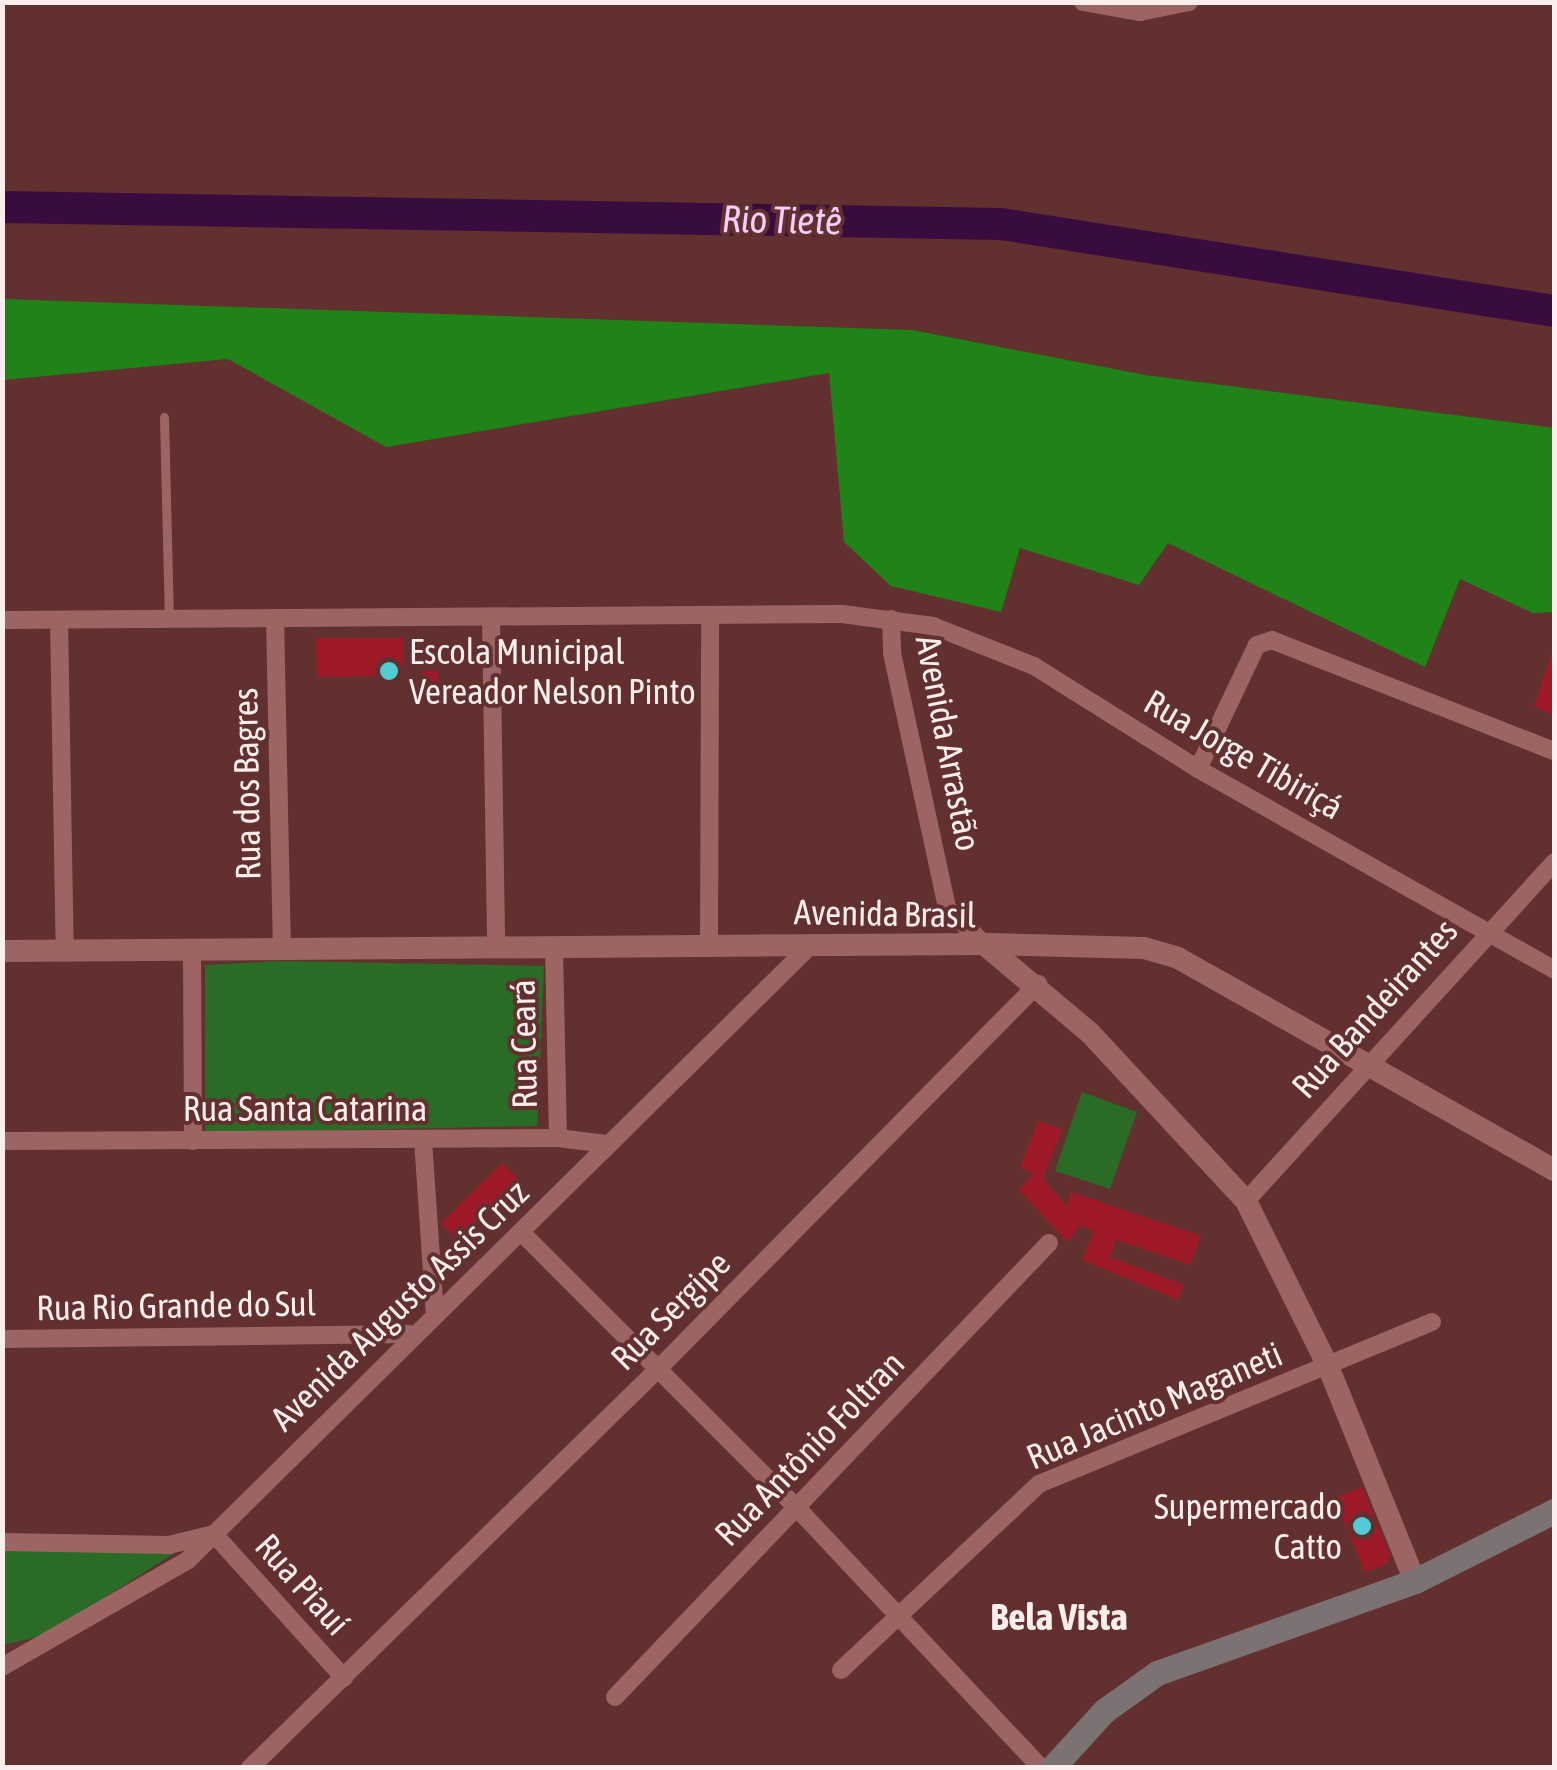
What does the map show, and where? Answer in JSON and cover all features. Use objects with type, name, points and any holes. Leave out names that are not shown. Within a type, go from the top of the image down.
[{"type":"main road","points":[[1052,1768],[1104,1711],[1156,1673],[1415,1581],[1554,1511]]},
{"type":"street","points":[[1083,2],[1140,12],[1189,2]]},
{"type":"street","points":[[709,948],[710,615]]},
{"type":"street","name":"Avenida Arrastão","points":[[2,620],[710,615],[891,619],[892,652],[947,908],[984,944]]},
{"type":"street","points":[[491,616],[496,948]]},
{"type":"street","name":"Rua dos Bagres","points":[[275,618],[282,950]]},
{"type":"street","name":"Rua Jorge Tibiriçá","points":[[891,619],[933,626],[1034,666],[1198,769],[1554,970]]},
{"type":"street","points":[[59,620],[65,950]]},
{"type":"street","points":[[1198,769],[1257,646],[1283,640],[1554,751]]},
{"type":"street","name":"Rua Bandeirantes","points":[[1246,1201],[1367,1060],[1554,862]]},
{"type":"street","points":[[984,944],[1144,948],[1178,958],[1367,1060],[1554,1170]]},
{"type":"street","name":"Avenida Brasil","points":[[2,951],[984,944],[1038,984],[1144,1086],[1246,1201],[1328,1366],[1415,1581]]},
{"type":"street","name":"Avenida Augusto Assis Cruz","points":[[2,1667],[146,1589],[214,1534],[410,1334],[521,1232],[809,947]]},
{"type":"street","name":"Rua Ceará","points":[[554,948],[558,1138]]},
{"type":"street","points":[[192,950],[193,1141]]},
{"type":"street","name":"Rua Sergipe","points":[[265,1752],[659,1368],[1038,984]]},
{"type":"street","name":"Rua Santa Catarina","points":[[2,1141],[558,1138],[607,1144]]},
{"type":"street","points":[[423,1140],[435,1314]]},
{"type":"street","points":[[521,1232],[798,1509],[1042,1768]]},
{"type":"street","name":"Rua Antônio Foltran","points":[[615,1697],[1049,1243]]},
{"type":"street","name":"Rua Jacinto Maganeti","points":[[840,1670],[1039,1484],[1432,1322]]},
{"type":"street","name":"Rua Rio Grande do Sul","points":[[2,1339],[410,1334]]},
{"type":"street","points":[[2,1542],[169,1544],[214,1534]]},
{"type":"street","name":"Rua Piauí","points":[[214,1534],[344,1678]]},
{"type":"street","points":[[234,1768],[265,1752]]},
{"type":"street","points":[[250,1768],[265,1752]]},
{"type":"lane","points":[[164,418],[170,619]]},
{"type":"green space","points":[[3,299],[912,330],[1145,375],[1554,428],[1554,612],[1533,613],[1460,579],[1425,667],[1168,543],[1139,585],[1020,548],[1001,612],[891,586],[844,542],[829,373],[386,447],[228,359],[3,380]]},
{"type":"green space","points":[[280,961],[544,966],[537,1126],[205,1133],[205,965]]},
{"type":"green space","points":[[1082,1092],[1137,1112],[1110,1189],[1055,1171]]},
{"type":"green space","points":[[3,1548],[176,1552],[46,1635],[3,1645]]},
{"type":"building","points":[[316,638],[403,638],[404,676],[317,677]]},
{"type":"building","points":[[1554,647],[1554,709],[1552,715],[1534,706]]},
{"type":"building","points":[[422,671],[438,671],[439,690],[423,690]]},
{"type":"building","points":[[1038,1121],[1062,1129],[1043,1179],[1067,1206],[1071,1192],[1201,1236],[1190,1265],[1116,1240],[1110,1257],[1184,1285],[1178,1300],[1082,1260],[1094,1231],[1080,1226],[1067,1242],[1019,1190],[1033,1173],[1020,1168]]},
{"type":"building","points":[[502,1163],[518,1179],[457,1240],[441,1223]]},
{"type":"building","name":"Supermercado Catto","points":[[1362,1487],[1390,1555],[1387,1564],[1365,1572],[1334,1498]]},
{"type":"waterway","name":"Rio Tietê","points":[[2,207],[1001,224],[1554,311]]},
{"type":"place","name":"Escola Municipal Vereador Nelson Pinto","points":[[389,671]]},
{"type":"place","name":"Supermercado Catto","points":[[1362,1526]]},
{"type":"district","name":"Bela Vista","points":[[1059,1617]]}]
